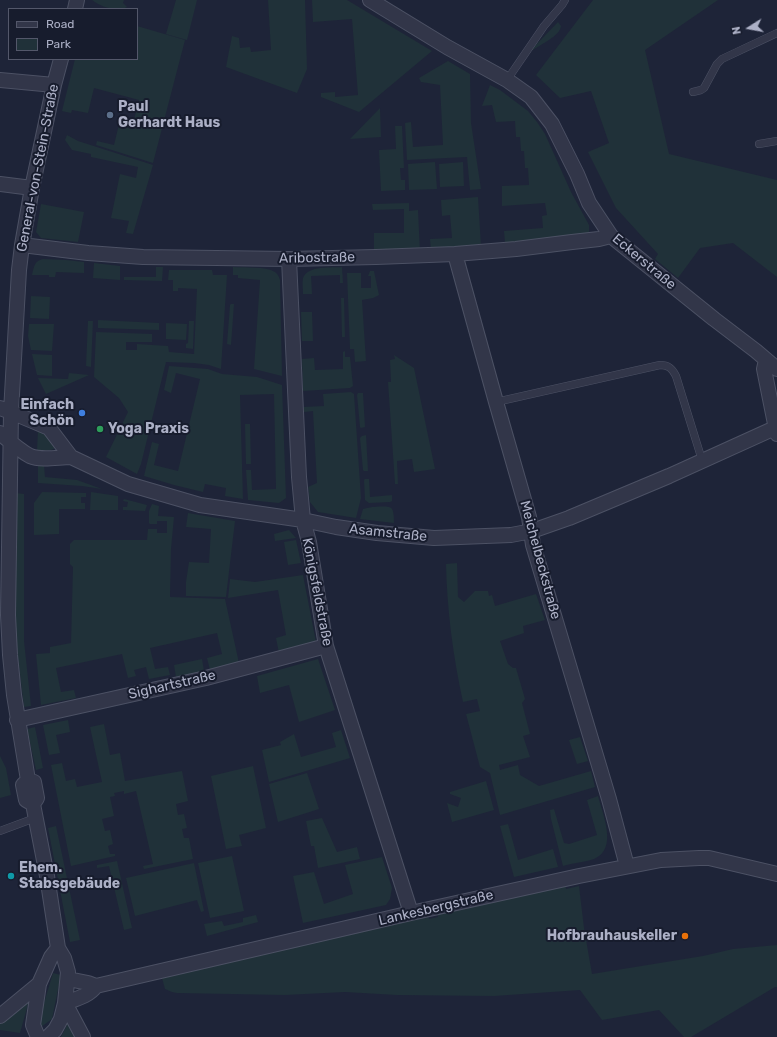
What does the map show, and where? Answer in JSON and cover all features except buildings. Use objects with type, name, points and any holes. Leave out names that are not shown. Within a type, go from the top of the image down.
[{"type":"street","name":"Eckerstraße","points":[[370,0],[447,47],[506,80],[532,97],[552,124],[577,174],[589,203],[611,236],[772,364],[764,369],[777,430]]},
{"type":"street","name":"General-von-Stein-Straße","points":[[48,1037],[55,1030],[61,1019],[68,979],[67,966],[58,948],[47,876],[33,804],[26,800],[23,785],[28,780],[17,720],[10,655],[5,438],[6,410],[22,245],[32,188],[61,60]]},
{"type":"street","points":[[0,80],[54,85]]},
{"type":"street","points":[[0,184],[32,188]]},
{"type":"street","name":"Aribostraße","points":[[22,245],[88,253],[143,257],[376,257],[454,254],[516,249],[599,239],[611,236]]},
{"type":"street","name":"Meichelbeckstraße","points":[[454,254],[529,517],[533,545],[609,799],[627,866]]},
{"type":"street","name":"Königsfeldstraße","points":[[289,258],[298,470],[303,520],[309,542],[326,646],[411,913]]},
{"type":"street","name":"Asamstraße","points":[[6,410],[49,428],[70,456],[128,484],[200,505],[303,520],[377,533],[434,538],[510,535],[532,531],[569,518],[669,476],[702,460],[777,430]]},
{"type":"street","points":[[5,438],[31,456],[44,458],[70,456]]},
{"type":"street","name":"Sighartstraße","points":[[17,720],[206,678],[326,646]]},
{"type":"street","name":"Lankesbergstraße","points":[[68,979],[96,986],[411,913],[568,878],[661,860],[709,858],[777,874]]},
{"type":"street","points":[[38,1037],[34,1025],[38,984],[51,957],[58,948]]},
{"type":"street","points":[[0,1016],[38,984]]},
{"type":"street","name":"Lankesbergstraße","points":[[65,1003],[83,996],[93,990],[96,986]]},
{"type":"street","points":[[65,1003],[83,1037]]},
{"type":"lane","points":[[506,80],[544,26],[565,0]]},
{"type":"lane","points":[[693,92],[704,88],[717,64],[722,59],[777,33]]},
{"type":"lane","points":[[759,144],[777,141]]},
{"type":"lane","points":[[496,402],[660,365],[667,365],[674,371],[676,376],[702,460]]},
{"type":"lane","points":[[0,831],[35,818]]},
{"type":"green space","points":[[92,0],[124,0],[123,3],[127,7],[109,8]]},
{"type":"green space","points":[[176,0],[197,0],[187,40],[166,34]]},
{"type":"green space","points":[[268,0],[305,0],[307,69],[297,93],[226,67],[232,36],[239,38],[240,48],[250,47],[251,52],[271,50]]},
{"type":"green space","points":[[312,0],[347,0],[432,51],[359,112],[321,97],[321,93],[335,92],[335,97],[358,95],[352,19],[313,22]]},
{"type":"green space","points":[[593,0],[718,0],[645,50],[669,154],[777,180],[777,277],[733,243],[700,248],[678,278],[655,259],[658,254],[616,208],[588,152],[609,143],[591,91],[560,98],[536,75]]},
{"type":"green space","points":[[558,22],[561,26],[560,30],[554,36],[531,50]]},
{"type":"green space","points":[[138,26],[185,40],[153,163],[96,145],[97,141],[114,145],[120,120],[133,124],[139,100],[94,88],[88,113],[72,110],[71,113],[62,111],[75,60],[138,60]]},
{"type":"green space","points":[[448,61],[470,74],[471,123],[481,189],[470,190],[467,157],[407,160],[405,123],[411,122],[413,147],[443,145],[440,85],[421,82],[419,78]]},
{"type":"green space","points":[[490,85],[500,90],[528,111],[545,134],[571,192],[589,225],[589,234],[505,243],[504,231],[543,228],[542,216],[547,215],[545,203],[502,206],[502,186],[529,185],[528,168],[525,168],[524,151],[521,151],[520,137],[516,137],[515,121],[496,122],[492,105],[482,106]]},
{"type":"green space","points":[[380,108],[381,137],[350,139]]},
{"type":"green space","points":[[395,126],[402,126],[404,168],[400,168],[401,180],[405,180],[405,190],[381,191],[379,150],[396,149]]},
{"type":"green space","points":[[67,135],[78,141],[153,165],[133,234],[126,233],[129,221],[111,218],[120,174],[136,178],[138,167],[91,157],[91,154],[72,150],[65,140]]},
{"type":"green space","points":[[435,162],[437,189],[409,190],[408,164]]},
{"type":"green space","points":[[463,162],[464,186],[440,187],[439,164]]},
{"type":"green space","points":[[478,197],[481,246],[431,251],[430,239],[452,238],[450,215],[442,216],[441,200]]},
{"type":"green space","points":[[409,203],[409,211],[418,210],[420,252],[374,252],[374,233],[404,233],[404,209],[373,210],[372,204]]},
{"type":"green space","points":[[41,204],[84,212],[78,242],[41,238],[36,232]]},
{"type":"green space","points":[[43,259],[84,262],[84,273],[56,272],[55,277],[49,277],[49,275],[32,275],[36,263]]},
{"type":"green space","points":[[94,263],[120,266],[120,280],[93,278]]},
{"type":"green space","points":[[156,267],[163,267],[162,281],[124,280],[124,277],[156,277]]},
{"type":"green space","points":[[233,267],[271,270],[279,277],[282,376],[254,369],[260,280],[238,278],[238,275],[233,275]]},
{"type":"green space","points":[[342,267],[343,283],[340,283],[340,275],[311,276],[312,294],[303,294],[303,278],[310,271],[320,268]]},
{"type":"green space","points":[[169,270],[212,270],[213,275],[227,275],[221,369],[209,365],[194,363],[166,362],[141,464],[137,474],[106,457],[128,412],[119,398],[94,377],[96,332],[152,334],[152,342],[126,342],[126,350],[137,350],[137,344],[168,346],[169,352],[194,354],[197,289],[178,288],[178,291],[173,291],[173,280],[168,280]]},
{"type":"green space","points":[[370,271],[374,271],[379,295],[362,300],[366,361],[355,362],[354,349],[350,349],[347,273],[361,273],[361,288],[371,288],[371,276],[368,276]]},
{"type":"green space","points":[[31,296],[50,297],[49,319],[30,318]]},
{"type":"green space","points":[[341,298],[344,298],[345,337],[342,337]]},
{"type":"green space","points":[[231,304],[234,304],[231,345],[227,344]]},
{"type":"green space","points":[[301,312],[312,312],[313,341],[302,341]]},
{"type":"green space","points":[[98,320],[159,323],[159,330],[98,328]]},
{"type":"green space","points":[[88,321],[93,321],[91,367],[86,366]]},
{"type":"green space","points":[[189,321],[194,321],[193,349],[186,348],[186,344],[188,343]]},
{"type":"green space","points":[[166,323],[187,324],[186,340],[166,339]]},
{"type":"green space","points":[[29,324],[54,324],[52,351],[31,350],[28,336]]},
{"type":"green space","points":[[345,351],[345,357],[350,357],[353,386],[350,388],[303,391],[302,359],[314,358],[315,370],[343,369],[343,352]]},
{"type":"green space","points":[[32,354],[52,355],[52,376],[37,375]]},
{"type":"green space","points":[[394,355],[414,368],[435,469],[414,472],[412,459],[397,461],[398,484],[395,484],[388,382],[391,382],[390,360],[395,359]]},
{"type":"green space","points":[[169,366],[208,369],[222,374],[257,377],[282,385],[286,498],[279,503],[248,500],[246,470],[251,470],[252,490],[276,489],[274,394],[240,395],[243,499],[225,496],[226,488],[205,484],[203,492],[144,476],[152,442],[159,444],[154,465],[178,471],[200,379],[176,373],[171,393],[164,390]]},
{"type":"green space","points":[[69,373],[89,375],[46,394],[38,378],[68,379]]},
{"type":"green space","points":[[351,392],[354,394],[361,498],[356,518],[318,512],[310,502],[308,487],[317,483],[313,411],[304,412],[303,407],[324,406],[323,394]]},
{"type":"green space","points":[[358,393],[363,393],[365,427],[361,428],[357,395]]},
{"type":"green space","points":[[245,424],[250,424],[251,464],[246,464]]},
{"type":"green space","points":[[38,430],[48,435],[56,447],[54,449],[37,450]]},
{"type":"green space","points":[[366,435],[368,471],[364,471],[360,438]]},
{"type":"green space","points":[[38,465],[44,465],[45,477],[77,480],[102,489],[38,483]]},
{"type":"green space","points":[[365,479],[369,479],[370,497],[392,495],[392,501],[369,503],[365,500]]},
{"type":"green space","points":[[42,492],[86,493],[86,497],[81,497],[81,503],[85,503],[85,509],[59,509],[59,534],[34,535],[34,503]]},
{"type":"green space","points":[[91,492],[118,496],[118,510],[90,510]]},
{"type":"green space","points":[[16,493],[24,494],[24,641],[31,706],[24,707],[16,641]]},
{"type":"green space","points":[[124,499],[147,505],[145,511],[123,510],[123,507],[127,507],[128,502],[123,501]]},
{"type":"green space","points":[[152,504],[159,506],[158,516],[174,517],[171,549],[170,597],[225,599],[239,663],[210,670],[207,658],[222,654],[217,633],[150,648],[155,669],[168,667],[170,675],[149,679],[146,667],[134,670],[136,676],[128,678],[122,654],[56,668],[61,692],[74,690],[76,698],[41,705],[36,654],[50,653],[50,647],[71,643],[73,567],[70,564],[70,544],[74,540],[147,540],[148,529],[157,529],[157,533],[167,533],[167,521],[157,521],[157,524],[149,523],[149,511]]},
{"type":"green space","points":[[372,507],[391,508],[394,523],[360,519],[363,509]]},
{"type":"green space","points":[[188,513],[235,521],[226,597],[186,596],[186,582],[189,562],[209,563],[211,529],[186,527]]},
{"type":"green space","points":[[289,530],[296,538],[275,541],[274,534]]},
{"type":"green space","points":[[296,540],[301,563],[288,565],[284,542]]},
{"type":"green space","points":[[457,563],[458,597],[464,602],[475,591],[488,591],[489,596],[492,595],[495,606],[536,594],[545,620],[523,626],[524,633],[500,641],[508,664],[513,668],[516,668],[525,699],[522,703],[530,734],[523,736],[530,757],[499,765],[500,770],[518,765],[520,775],[539,786],[591,771],[595,787],[500,815],[490,773],[480,767],[466,714],[480,711],[477,699],[463,702],[456,668],[449,616],[446,564]]},
{"type":"green space","points":[[303,575],[316,642],[279,653],[276,638],[286,635],[278,590],[228,598],[230,579],[255,582]]},
{"type":"green space","points":[[202,659],[204,671],[176,677],[174,665]]},
{"type":"green space","points":[[318,659],[335,710],[299,722],[289,685],[260,693],[257,676]]},
{"type":"green space","points":[[68,720],[70,732],[56,735],[60,753],[49,755],[43,725]]},
{"type":"green space","points":[[104,724],[110,755],[120,753],[125,781],[182,771],[188,801],[176,804],[178,815],[184,814],[187,828],[182,829],[184,838],[189,838],[193,859],[144,869],[143,866],[153,864],[136,791],[124,794],[124,791],[114,793],[115,796],[110,797],[114,816],[102,819],[105,831],[110,830],[113,844],[108,846],[110,854],[115,854],[115,856],[71,866],[51,765],[62,763],[66,781],[75,779],[77,787],[102,782],[90,727]]},
{"type":"green space","points":[[35,727],[43,768],[36,770],[27,729]]},
{"type":"green space","points":[[341,730],[350,758],[269,782],[262,750],[281,745],[280,742],[294,734],[301,757],[336,747],[332,733]]},
{"type":"green space","points":[[580,737],[588,761],[577,764],[569,740]]},
{"type":"green space","points":[[0,756],[6,768],[11,795],[0,798]]},
{"type":"green space","points":[[253,766],[266,828],[239,835],[242,846],[226,849],[211,776]]},
{"type":"green space","points":[[307,773],[319,809],[278,822],[269,784]]},
{"type":"green space","points":[[486,781],[494,810],[452,822],[447,803],[458,807],[461,798],[450,794],[450,792]]},
{"type":"green space","points":[[598,796],[607,831],[605,848],[601,854],[594,859],[563,866],[550,810],[554,809],[564,843],[569,844],[597,835],[587,800]]},
{"type":"green space","points":[[322,818],[337,852],[357,847],[360,859],[318,868],[314,846],[311,846],[306,821]]},
{"type":"green space","points":[[508,824],[518,860],[553,849],[558,867],[514,877],[500,826]]},
{"type":"green space","points":[[56,826],[80,940],[70,942],[48,828]]},
{"type":"green space","points":[[232,856],[244,911],[210,918],[198,863]]},
{"type":"green space","points":[[382,857],[392,888],[390,899],[386,905],[303,923],[293,876],[314,872],[324,904],[353,894],[345,865]]},
{"type":"green space","points":[[117,861],[132,928],[124,930],[109,866],[97,868],[97,865]]},
{"type":"green space","points":[[194,863],[204,911],[201,912],[197,900],[135,916],[126,878]]},
{"type":"green space","points":[[565,883],[566,889],[579,886],[592,974],[703,956],[733,949],[777,945],[777,987],[691,1037],[684,1037],[659,1010],[602,1020],[580,990],[494,996],[397,995],[345,992],[285,995],[177,993],[165,989],[162,978],[412,920],[414,917],[428,914],[429,919],[438,917],[437,912],[454,908],[459,910],[548,889]]},
{"type":"green space","points":[[256,915],[258,922],[207,936],[204,924],[222,921],[224,926],[243,922],[243,918]]},
{"type":"green space","points":[[53,973],[61,975],[52,1019],[41,1027],[40,1016]]},
{"type":"green space","points":[[30,997],[20,1033],[0,1030],[0,1020]]},
{"type":"green space","points":[[69,1021],[77,1037],[61,1037]]},
{"type":"place","name":"Paul Gerhardt Haus","points":[[110,115]]},
{"type":"place","name":"Einfach Schön","points":[[82,413]]},
{"type":"place","name":"Yoga Praxis","points":[[100,429]]},
{"type":"place","name":"Ehem. Stabsgebäude","points":[[11,876]]},
{"type":"place","name":"Hofbrauhauskeller","points":[[685,936]]}]
